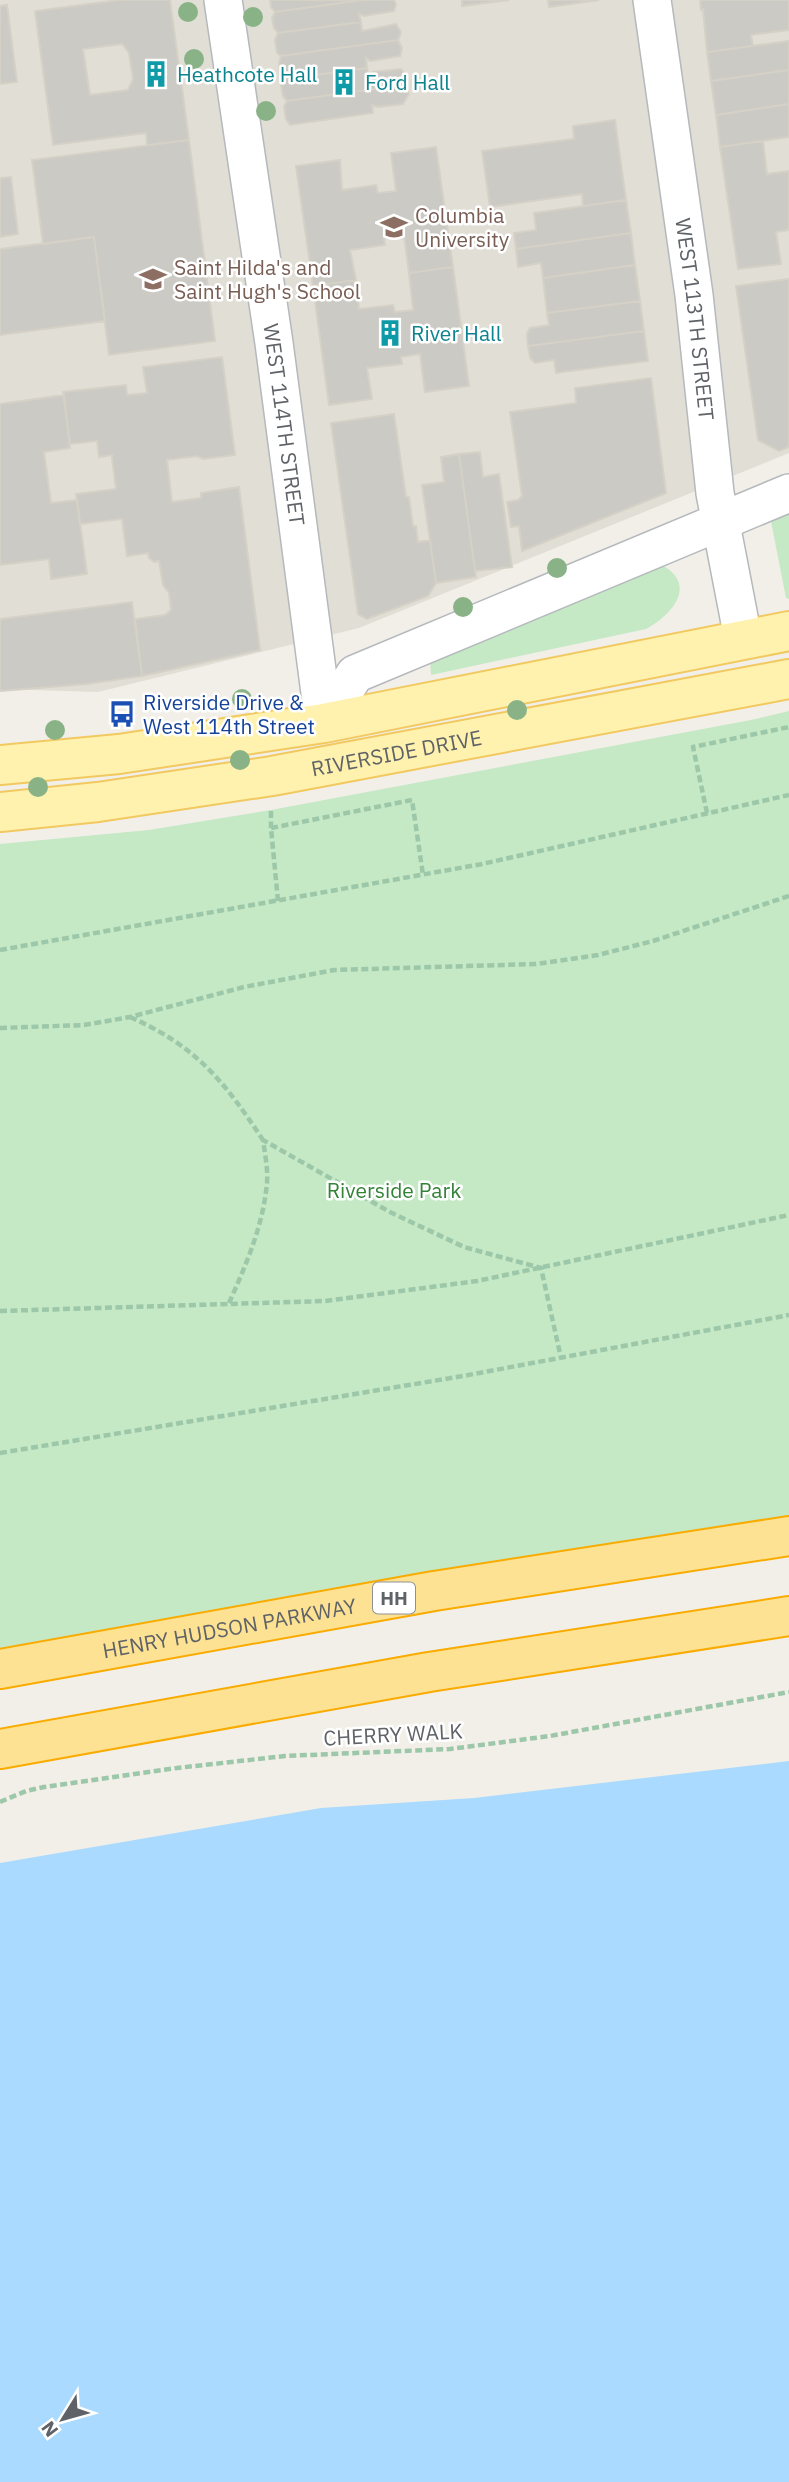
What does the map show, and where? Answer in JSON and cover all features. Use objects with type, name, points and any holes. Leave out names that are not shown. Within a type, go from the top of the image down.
[{"type":"highway","name":"HENRY HUDSON PARKWAY","points":[[0,1669],[448,1589],[789,1536]]},
{"type":"highway","points":[[0,1749],[429,1672],[789,1616]]},
{"type":"main road","name":"RIVERSIDE DRIVE","points":[[0,765],[119,754],[324,723],[789,631]]},
{"type":"main road","points":[[743,638],[772,683]]},
{"type":"main road","name":"RIVERSIDE DRIVE","points":[[0,812],[98,802],[334,765],[772,683]]},
{"type":"main road","points":[[324,723],[334,765]]},
{"type":"street","name":"WEST 114TH STREET","points":[[223,0],[274,343],[324,723]]},
{"type":"street","name":"WEST 113TH STREET","points":[[652,0],[694,295],[719,522],[743,638]]},
{"type":"street","name":"RIVERSIDE DRIVE","points":[[324,723],[355,674],[789,493]]},
{"type":"path","points":[[707,813],[693,747],[789,727]]},
{"type":"path","points":[[0,950],[482,864],[789,795]]},
{"type":"path","points":[[381,798],[382,806]]},
{"type":"path","points":[[271,828],[412,800],[423,875]]},
{"type":"path","points":[[271,810],[278,901]]},
{"type":"path","points":[[0,1028],[84,1025],[130,1017],[244,987],[334,970],[524,965],[598,955],[653,941],[789,897]]},
{"type":"path","points":[[130,1017],[161,1031],[208,1068],[234,1096],[263,1140],[268,1181],[261,1219],[247,1262],[229,1303]]},
{"type":"path","points":[[263,1140],[390,1212],[464,1247],[541,1268]]},
{"type":"path","points":[[0,1311],[325,1301],[477,1281],[789,1215]]},
{"type":"path","points":[[541,1268],[561,1357]]},
{"type":"path","points":[[0,1453],[789,1315]]},
{"type":"path","name":"CHERRY WALK","points":[[0,1802],[44,1787],[177,1768],[297,1756],[450,1749],[550,1736],[789,1692]]},
{"type":"shaded area","name":"Columbia University","points":[[0,0],[789,0],[789,453],[359,628],[98,692],[0,689]]},
{"type":"green space","points":[[789,507],[789,599],[786,598],[770,516]]},
{"type":"green space","points":[[662,565],[673,573],[680,590],[672,608],[646,629],[431,675],[430,659]]},
{"type":"green space","name":"Riverside Park","points":[[789,711],[789,1536],[0,1669],[0,844],[149,830],[271,810]]},
{"type":"water","points":[[789,1761],[789,2482],[0,2482],[0,1863],[321,1808],[474,1798]]},
{"type":"building","name":"Heathcote Hall","points":[[119,0],[170,0],[189,140],[147,145],[146,133],[53,145],[35,11]],"holes":[[[122,44],[129,53],[133,79],[128,90],[90,95],[83,49]]]},
{"type":"building","points":[[270,0],[363,0],[275,12]]},
{"type":"building","points":[[363,0],[394,0],[396,4],[394,11],[364,16],[359,14],[361,22],[278,33],[274,28],[272,18],[275,12]]},
{"type":"building","points":[[462,0],[509,0],[462,6]]},
{"type":"building","points":[[548,0],[599,0],[549,7]]},
{"type":"building","points":[[700,0],[789,0],[789,30],[751,35],[753,46],[707,52]]},
{"type":"building","points":[[7,5],[17,82],[0,84],[0,6]]},
{"type":"building","points":[[361,22],[362,31],[396,24],[401,32],[398,40],[281,56],[277,53],[275,40],[278,33]]},
{"type":"building","points":[[398,40],[402,48],[400,56],[370,61],[366,58],[367,68],[285,79],[280,74],[281,56]]},
{"type":"building","points":[[789,41],[789,70],[711,81],[707,52]]},
{"type":"building","name":"Ford Hall","points":[[367,68],[368,75],[401,69],[406,76],[404,85],[287,101],[283,96],[281,85],[285,79]]},
{"type":"building","points":[[789,70],[789,104],[716,115],[711,81]]},
{"type":"building","points":[[404,85],[409,94],[403,104],[378,107],[372,105],[373,113],[290,125],[286,119],[284,107],[287,101]]},
{"type":"building","points":[[789,104],[789,137],[720,147],[716,115]]},
{"type":"building","points":[[615,120],[626,200],[583,206],[582,194],[490,207],[482,151],[574,139],[573,126]]},
{"type":"building","name":"Saint Hilda's and Saint Hugh's School","points":[[189,140],[215,341],[109,355],[94,237],[43,244],[32,160]]},
{"type":"building","points":[[763,141],[767,174],[789,171],[789,230],[776,232],[781,264],[738,269],[720,147]]},
{"type":"building","points":[[436,147],[453,267],[409,273],[404,235],[384,238],[385,245],[350,250],[356,280],[313,286],[296,166],[340,160],[342,190],[376,185],[378,193],[396,191],[391,153]]},
{"type":"building","points":[[11,177],[18,234],[0,237],[0,178]]},
{"type":"building","points":[[626,200],[631,233],[516,249],[514,233],[536,230],[534,213]]},
{"type":"building","points":[[631,233],[635,265],[543,278],[541,263],[518,267],[516,249]]},
{"type":"building","points":[[94,237],[105,321],[0,335],[0,249]]},
{"type":"building","points":[[635,265],[640,301],[547,313],[543,278]]},
{"type":"building","name":"River Hall","points":[[453,267],[469,386],[425,392],[420,354],[401,357],[402,364],[367,368],[372,399],[329,405],[313,286],[356,280],[359,309],[393,305],[395,312],[413,310],[409,273]]},
{"type":"building","points":[[789,279],[789,447],[779,451],[758,440],[736,286]]},
{"type":"building","points":[[640,301],[644,331],[528,346],[527,334],[530,328],[549,325],[547,313]]},
{"type":"building","points":[[644,331],[648,361],[556,373],[554,360],[535,363],[530,358],[528,346]]},
{"type":"building","points":[[222,357],[235,455],[167,460],[172,502],[201,498],[201,493],[239,487],[260,650],[142,676],[135,619],[165,615],[171,610],[169,593],[163,585],[159,561],[154,562],[148,553],[127,556],[122,519],[80,524],[76,494],[116,489],[112,455],[99,457],[97,441],[70,444],[63,392],[126,385],[127,395],[147,393],[143,367]]},
{"type":"building","points":[[651,378],[666,493],[522,551],[519,526],[511,527],[507,502],[518,500],[522,496],[510,412],[576,403],[575,388]]},
{"type":"building","points":[[64,395],[70,448],[44,452],[51,503],[77,500],[87,574],[51,579],[49,559],[0,565],[0,404]]},
{"type":"building","points":[[394,414],[413,526],[416,526],[418,542],[430,540],[436,583],[428,596],[367,619],[358,614],[331,423]]},
{"type":"building","points":[[480,452],[483,477],[499,474],[512,567],[475,571],[459,454]]},
{"type":"building","points":[[459,454],[476,577],[436,583],[422,485],[444,482],[441,457]]},
{"type":"building","points":[[132,602],[142,676],[87,684],[0,691],[0,619]]},
{"type":"place","name":"Heathcote Hall","points":[[156,74]]},
{"type":"place","name":"Ford Hall","points":[[344,82]]},
{"type":"place","name":"Columbia University","points":[[394,227]]},
{"type":"place","name":"Saint Hilda's and Saint Hugh's School","points":[[153,279]]},
{"type":"place","name":"River Hall","points":[[390,333]]},
{"type":"place","name":"Riverside Drive & West 114th Street","points":[[122,714]]}]
